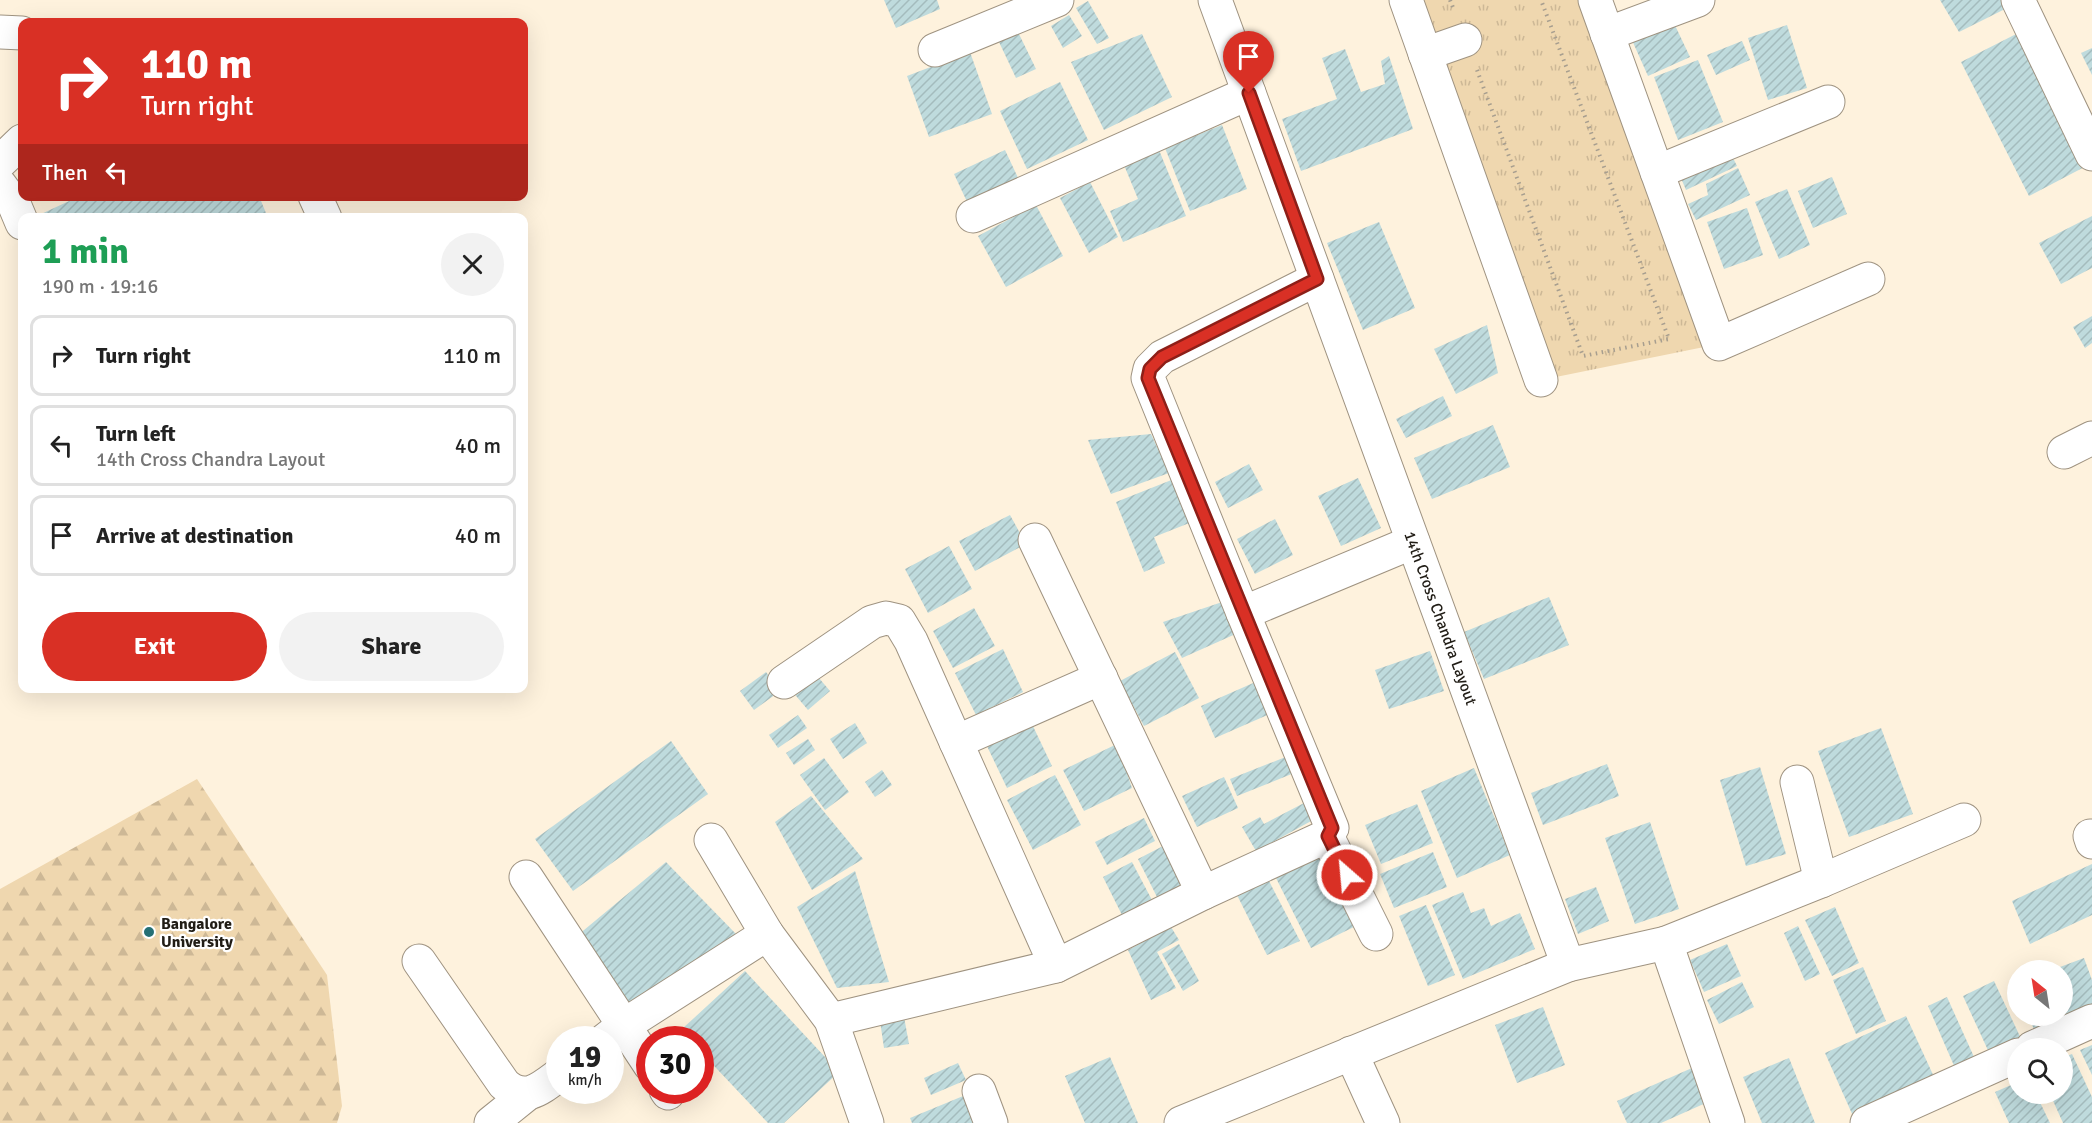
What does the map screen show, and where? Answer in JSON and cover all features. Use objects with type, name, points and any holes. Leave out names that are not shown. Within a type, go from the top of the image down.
[{"type":"street","points":[[935,50],[1057,0]]},
{"type":"street","name":"14th Cross Chandra Layout","points":[[1215,0],[1568,965]]},
{"type":"street","points":[[1406,0],[1541,380]]},
{"type":"street","points":[[1595,0],[1719,344],[1868,279]]},
{"type":"street","points":[[1608,34],[1698,0]]},
{"type":"street","points":[[2018,0],[2092,154]]},
{"type":"street","points":[[0,32],[18,33]]},
{"type":"street","points":[[1425,54],[1465,40]]},
{"type":"street","points":[[973,216],[1155,137],[1249,93]]},
{"type":"street","points":[[1657,172],[1828,102]]},
{"type":"street","points":[[0,162],[18,145]]},
{"type":"street","points":[[0,185],[18,214]]},
{"type":"street","points":[[831,1020],[1056,966],[1203,893],[1328,836],[1332,828],[1148,378],[1150,369],[1162,357],[1317,279]]},
{"type":"street","points":[[1035,540],[1203,893]]},
{"type":"street","points":[[1243,613],[1413,542]]},
{"type":"street","points":[[784,682],[872,622],[886,618],[899,621],[911,641],[1056,966]]},
{"type":"street","points":[[956,742],[1101,678]]},
{"type":"street","points":[[1797,782],[1821,881]]},
{"type":"street","points":[[1181,1123],[1244,1112],[1351,1053],[1568,965],[1666,943],[1821,881],[1964,820]]},
{"type":"street","points":[[1328,836],[1376,934]]},
{"type":"street","points":[[711,840],[767,934],[831,1020],[867,1123]]},
{"type":"street","points":[[526,877],[610,1026]]},
{"type":"street","points":[[624,1027],[767,934]]},
{"type":"street","points":[[1666,943],[1728,1123]]},
{"type":"street","points":[[419,962],[504,1084],[514,1093],[527,1094]]},
{"type":"street","points":[[2054,1038],[2092,1021]]},
{"type":"street","points":[[624,1042],[636,1053]]},
{"type":"street","points":[[1351,1053],[1383,1123]]},
{"type":"street","points":[[1867,1123],[2007,1060]]},
{"type":"street","points":[[491,1123],[527,1094],[546,1084]]},
{"type":"street","points":[[979,1091],[991,1123]]},
{"type":"path","points":[[1450,0],[1583,356],[1669,339],[1541,0]]},
{"type":"green space","points":[[1406,0],[1595,0],[1719,344],[1541,380]]},
{"type":"green space","name":"Bangalore University","points":[[197,779],[327,975],[342,1106],[337,1123],[0,1123],[0,889]]},
{"type":"building","points":[[884,0],[937,0],[940,9],[896,28]]},
{"type":"building","points":[[1940,0],[2013,0],[2015,4],[1959,32]]},
{"type":"building","points":[[1088,1],[1109,38],[1097,44],[1076,8]]},
{"type":"building","points":[[1069,15],[1082,36],[1063,48],[1051,26]]},
{"type":"building","points":[[1672,19],[1690,57],[1648,76],[1631,38]]},
{"type":"building","points":[[1787,25],[1807,88],[1768,100],[1748,38]]},
{"type":"building","points":[[2024,30],[2092,163],[2029,196],[1961,62]]},
{"type":"building","points":[[1018,32],[1036,69],[1016,78],[999,42]]},
{"type":"building","points":[[1142,34],[1172,97],[1104,130],[1071,62]]},
{"type":"building","points":[[1742,41],[1750,60],[1716,75],[1707,55]]},
{"type":"building","points":[[2092,48],[2092,75],[2081,53]]},
{"type":"building","points":[[1345,49],[1361,92],[1385,84],[1381,61],[1389,56],[1413,129],[1301,171],[1282,119],[1337,99],[1322,58]]},
{"type":"building","points":[[970,52],[992,114],[929,137],[907,76]]},
{"type":"building","points":[[1698,60],[1723,122],[1678,140],[1654,77]]},
{"type":"building","points":[[1060,82],[1088,140],[1027,169],[1000,111]]},
{"type":"building","points":[[1222,125],[1247,189],[1190,211],[1165,148]]},
{"type":"building","points":[[1728,148],[1737,166],[1686,190],[1678,171]]},
{"type":"building","points":[[1005,150],[1020,182],[969,206],[954,174]]},
{"type":"building","points":[[1159,150],[1186,216],[1123,242],[1110,211],[1138,199],[1124,165]]},
{"type":"building","points":[[1738,168],[1750,195],[1696,220],[1688,204],[1708,195],[1706,184]]},
{"type":"building","points":[[1832,177],[1847,214],[1813,228],[1798,191]]},
{"type":"building","points":[[1090,182],[1118,237],[1089,253],[1060,198]]},
{"type":"building","points":[[1787,189],[1810,245],[1779,259],[1755,202]]},
{"type":"building","points":[[69,201],[261,201],[266,213],[43,213]]},
{"type":"building","points":[[1036,205],[1063,256],[1006,287],[978,236]]},
{"type":"building","points":[[1747,208],[1763,255],[1724,269],[1707,222]]},
{"type":"building","points":[[2092,216],[2092,268],[2061,284],[2039,243]]},
{"type":"building","points":[[1379,222],[1415,308],[1363,330],[1327,243]]},
{"type":"building","points":[[2092,316],[2092,343],[2085,348],[2073,327]]},
{"type":"building","points":[[1487,325],[1498,373],[1456,394],[1434,349]]},
{"type":"building","points":[[1443,396],[1452,416],[1406,438],[1396,419]]},
{"type":"building","points":[[1493,425],[1510,467],[1432,499],[1414,458]]},
{"type":"building","points":[[1151,434],[1169,473],[1111,494],[1088,440]]},
{"type":"building","points":[[1249,464],[1263,490],[1228,508],[1215,482]]},
{"type":"building","points":[[1179,477],[1197,520],[1154,537],[1165,563],[1144,572],[1116,502]]},
{"type":"building","points":[[1358,478],[1381,528],[1341,546],[1318,496]]},
{"type":"building","points":[[1010,515],[1026,544],[975,571],[959,541]]},
{"type":"building","points":[[1275,519],[1293,555],[1255,574],[1237,539]]},
{"type":"building","points":[[949,546],[972,589],[928,613],[905,569]]},
{"type":"building","points":[[1237,597],[1249,628],[1182,658],[1163,622]]},
{"type":"building","points":[[1549,597],[1569,645],[1484,679],[1464,632]]},
{"type":"building","points":[[974,608],[995,646],[953,668],[933,631]]},
{"type":"building","points":[[1003,649],[1023,692],[976,715],[955,673]]},
{"type":"building","points":[[1430,651],[1444,691],[1389,709],[1375,670]]},
{"type":"building","points":[[1175,652],[1199,698],[1144,726],[1120,681]]},
{"type":"building","points":[[813,671],[830,691],[808,710],[791,690]]},
{"type":"building","points":[[766,672],[780,691],[754,710],[740,691]]},
{"type":"building","points":[[1260,680],[1274,712],[1215,738],[1201,706]]},
{"type":"building","points":[[798,715],[807,728],[778,748],[769,735]]},
{"type":"building","points":[[1031,722],[1052,766],[1007,788],[986,744]]},
{"type":"building","points":[[855,723],[867,743],[843,759],[830,739]]},
{"type":"building","points":[[1881,728],[1913,814],[1849,837],[1818,751]]},
{"type":"building","points":[[808,739],[815,750],[794,765],[786,753]]},
{"type":"building","points":[[671,741],[708,794],[573,891],[535,839]]},
{"type":"building","points":[[1117,744],[1132,788],[1084,811],[1063,770]]},
{"type":"building","points":[[1293,754],[1299,771],[1237,796],[1230,779]]},
{"type":"building","points":[[824,758],[849,792],[825,810],[800,775]]},
{"type":"building","points":[[1607,764],[1619,796],[1543,825],[1531,793]]},
{"type":"building","points":[[1760,767],[1786,854],[1746,866],[1720,780]]},
{"type":"building","points":[[1474,768],[1510,855],[1457,878],[1421,791]]},
{"type":"building","points":[[882,770],[892,785],[875,797],[865,782]]},
{"type":"building","points":[[1055,775],[1081,825],[1033,850],[1007,800]]},
{"type":"building","points":[[1224,777],[1238,808],[1197,827],[1182,796]]},
{"type":"building","points":[[811,796],[863,859],[812,890],[775,822]]},
{"type":"building","points":[[1304,803],[1313,820],[1256,851],[1242,827],[1260,817],[1264,824]]},
{"type":"building","points":[[1417,804],[1433,843],[1381,864],[1365,825]]},
{"type":"building","points":[[1144,818],[1155,841],[1107,865],[1095,842]]},
{"type":"building","points":[[1650,822],[1679,909],[1635,924],[1605,838]]},
{"type":"building","points":[[1165,845],[1187,888],[1159,901],[1138,859]]},
{"type":"building","points":[[1329,852],[1358,925],[1311,948],[1275,876]]},
{"type":"building","points":[[1433,852],[1447,887],[1394,908],[1380,874]]},
{"type":"building","points":[[666,862],[736,934],[639,1015],[572,940]]},
{"type":"building","points":[[1132,862],[1154,904],[1124,919],[1103,877]]},
{"type":"building","points":[[2092,864],[2092,915],[2030,944],[2012,901]]},
{"type":"building","points":[[855,871],[889,982],[837,988],[797,907]]},
{"type":"building","points":[[1268,879],[1300,941],[1267,955],[1237,895]]},
{"type":"building","points":[[1596,887],[1609,921],[1578,934],[1565,899]]},
{"type":"building","points":[[1463,892],[1471,913],[1484,908],[1491,926],[1520,913],[1535,949],[1463,979],[1432,905]]},
{"type":"building","points":[[1426,905],[1455,975],[1428,986],[1399,916]]},
{"type":"building","points":[[1835,907],[1859,963],[1832,976],[1805,920]]},
{"type":"building","points":[[1798,926],[1820,974],[1805,981],[1784,933]]},
{"type":"building","points":[[1171,927],[1179,940],[1157,952],[1176,988],[1151,1000],[1128,950]]},
{"type":"building","points":[[1179,944],[1199,981],[1183,991],[1162,954]]},
{"type":"building","points":[[1727,944],[1741,976],[1704,992],[1690,960]]},
{"type":"building","points":[[2084,958],[2092,980],[2092,1015],[2073,1022],[2073,962]]},
{"type":"building","points":[[1863,967],[1886,1021],[1856,1034],[1833,980]]},
{"type":"building","points":[[745,971],[839,1072],[784,1123],[768,1123],[714,1066],[714,1026],[685,1026]]},
{"type":"building","points":[[1994,981],[2007,1009],[2007,1026],[2015,1026],[2021,1038],[2007,1038],[2007,1052],[1992,1059],[1963,996]]},
{"type":"building","points":[[1742,982],[1754,1007],[1719,1024],[1707,1000]]},
{"type":"building","points":[[1947,997],[1979,1068],[1959,1077],[1928,1006]]},
{"type":"building","points":[[1543,1007],[1565,1065],[1517,1083],[1495,1025]]},
{"type":"building","points":[[1906,1016],[1935,1079],[1853,1116],[1825,1053]]},
{"type":"building","points":[[904,1017],[909,1044],[884,1048],[880,1021]]},
{"type":"building","points":[[2033,1026],[2050,1026],[2053,1031],[2038,1038]]},
{"type":"building","points":[[2092,1045],[2092,1075],[2080,1050]]},
{"type":"building","points":[[2073,1056],[2092,1097],[2092,1123],[2063,1123],[2054,1104],[2073,1104]]},
{"type":"building","points":[[1110,1057],[1138,1123],[1085,1123],[1065,1076]]},
{"type":"building","points":[[1789,1058],[1815,1123],[1762,1123],[1743,1077]]},
{"type":"building","points":[[958,1063],[966,1080],[931,1095],[924,1078]]},
{"type":"building","points":[[1692,1068],[1708,1102],[1661,1123],[1627,1123],[1617,1101]]},
{"type":"building","points":[[2007,1087],[2007,1104],[2041,1104],[2050,1123],[2009,1123],[1995,1092]]},
{"type":"building","points":[[968,1094],[981,1123],[912,1123],[910,1118]]},
{"type":"place","name":"Bangalore University","points":[[149,932]]},
{"type":"route","points":[[1249,93],[1317,279],[1162,357],[1150,369],[1148,378],[1332,828],[1328,836],[1347,875]]}]
